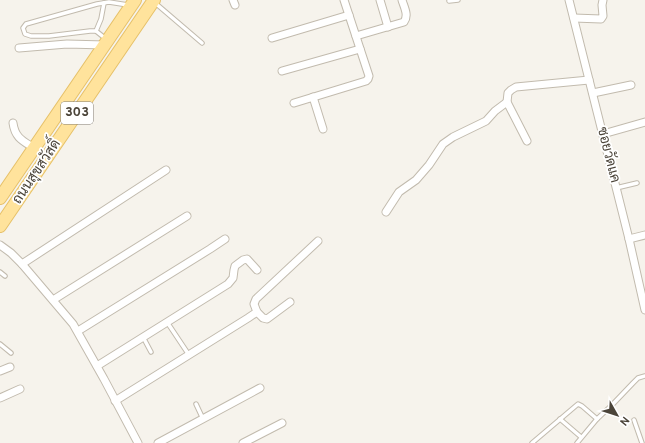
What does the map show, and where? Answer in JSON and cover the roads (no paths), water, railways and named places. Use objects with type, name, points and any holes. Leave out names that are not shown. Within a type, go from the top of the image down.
[{"type":"main road","name":"ถนนสุขสวัสดิ์","points":[[0,226],[154,1]]},
{"type":"main road","name":"ถนนสุขสวัสดิ์","points":[[0,198],[133,3]]},
{"type":"street","points":[[294,103],[366,81],[368,79],[369,76],[344,0]]},
{"type":"street","points":[[380,0],[388,26]]},
{"type":"street","points":[[356,36],[404,22],[406,19],[406,14],[402,0]]},
{"type":"street","name":"ซอยวัดแค","points":[[570,0],[645,310]]},
{"type":"street","points":[[574,18],[601,18],[603,16],[603,0]]},
{"type":"street","points":[[272,38],[349,15]]},
{"type":"street","points":[[19,48],[67,44],[106,43]]},
{"type":"street","points":[[282,71],[360,49]]},
{"type":"street","points":[[527,141],[507,102],[508,93],[511,90],[516,87],[589,80]]},
{"type":"street","points":[[593,93],[631,85]]},
{"type":"street","points":[[313,97],[323,129]]},
{"type":"street","points":[[386,212],[399,192],[416,180],[443,144],[453,137],[486,121],[495,111],[507,102]]},
{"type":"street","points":[[603,134],[645,122]]},
{"type":"street","points":[[13,123],[18,137],[34,148]]},
{"type":"street","points":[[22,264],[166,170]]},
{"type":"street","points":[[53,300],[188,216]]},
{"type":"street","points":[[629,239],[645,235]]},
{"type":"street","points":[[78,331],[226,239]]},
{"type":"street","points":[[290,302],[267,319],[263,318],[257,312],[254,304],[256,299],[318,241]]},
{"type":"street","points":[[0,245],[22,264],[78,331],[138,443]]},
{"type":"street","points":[[97,366],[228,284],[233,278],[235,266],[242,260],[247,259],[257,270]]},
{"type":"street","points":[[115,401],[257,312]]},
{"type":"street","points":[[0,371],[10,367]]},
{"type":"street","points":[[158,443],[260,388]]},
{"type":"street","points":[[0,398],[20,389]]},
{"type":"street","points":[[243,443],[282,422]]},
{"type":"lane","points":[[449,1],[458,0]]},
{"type":"lane","points":[[154,1],[202,43]]},
{"type":"lane","points":[[96,32],[101,19],[104,3]]},
{"type":"lane","points":[[106,43],[96,32],[90,31],[65,35],[31,36],[25,34],[23,28],[26,24],[97,4],[133,3]]},
{"type":"lane","points":[[616,188],[637,183]]},
{"type":"lane","points":[[0,272],[5,276]]},
{"type":"lane","points":[[169,325],[189,355]]},
{"type":"lane","points":[[143,337],[151,352]]},
{"type":"lane","points":[[0,344],[11,352]]},
{"type":"lane","points":[[576,443],[597,419],[638,378],[645,376]]},
{"type":"lane","points":[[196,404],[203,419]]},
{"type":"lane","points":[[532,443],[578,404],[597,419]]},
{"type":"lane","points":[[560,419],[581,437]]},
{"type":"lane","points":[[634,420],[642,443]]}]
